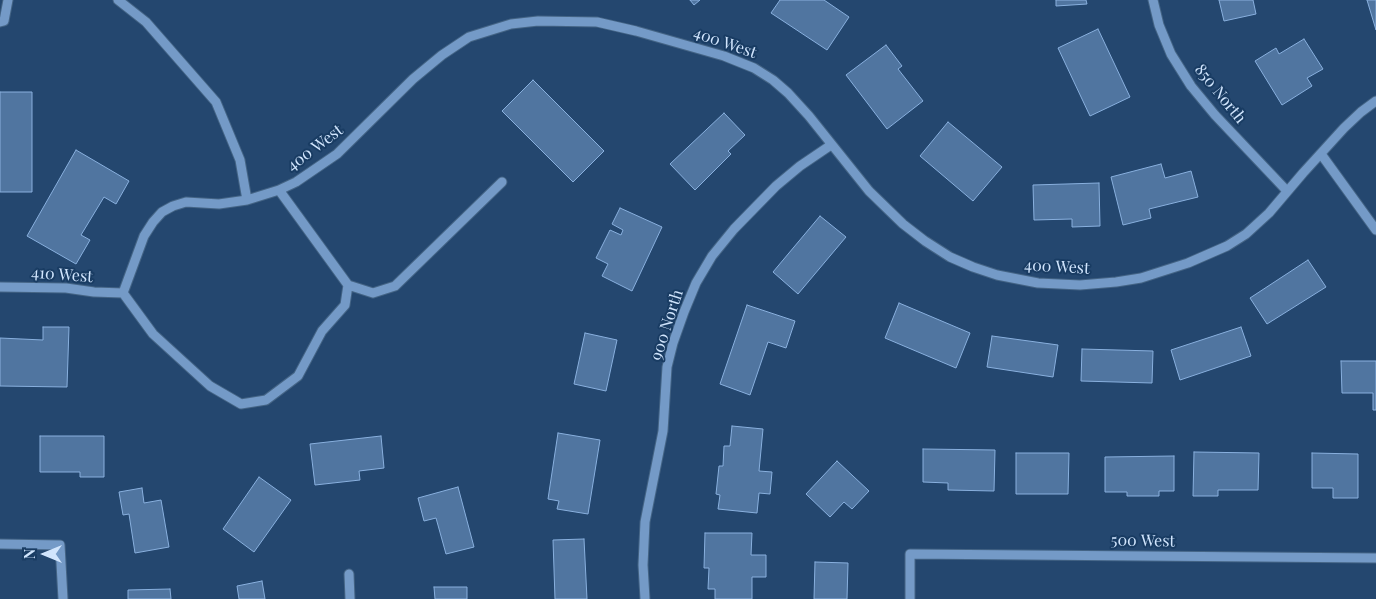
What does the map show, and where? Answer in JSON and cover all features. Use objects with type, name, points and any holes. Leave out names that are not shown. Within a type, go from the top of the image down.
[{"type":"street","points":[[2,21],[8,0]]},
{"type":"street","points":[[118,0],[146,22],[216,102],[240,160],[247,200]]},
{"type":"street","name":"850 North","points":[[1153,0],[1159,25],[1171,54],[1191,86],[1215,115],[1287,191]]},
{"type":"street","name":"400 West","points":[[122,294],[144,236],[152,222],[162,212],[186,202],[219,204],[247,200],[279,190],[312,172],[337,154],[413,79],[442,55],[469,37],[511,24],[538,21],[597,22],[724,56],[754,68],[773,80],[788,93],[809,116],[869,191],[903,224],[925,241],[950,257],[972,267],[997,275],[1038,283],[1080,285],[1141,278],[1181,266],[1227,246],[1246,234],[1269,213],[1287,191],[1361,112],[1376,101]]},
{"type":"street","name":"900 North","points":[[645,599],[643,565],[645,522],[663,431],[667,366],[684,312],[696,283],[712,256],[734,229],[776,186],[800,166],[831,145]]},
{"type":"street","points":[[1321,154],[1376,230]]},
{"type":"street","points":[[279,190],[348,285],[372,293],[395,286],[502,182]]},
{"type":"street","points":[[122,294],[152,334],[210,386],[241,404],[266,400],[298,376],[322,330],[345,305],[348,285]]},
{"type":"street","name":"410 West","points":[[0,287],[66,288],[122,294]]},
{"type":"street","points":[[0,544],[60,545],[63,599]]},
{"type":"street","name":"500 West","points":[[910,599],[910,554],[1376,558]]},
{"type":"street","points":[[349,574],[350,599]]},
{"type":"building","points":[[690,0],[700,0],[694,5]]},
{"type":"building","points":[[780,0],[824,0],[849,17],[827,50],[771,13]]},
{"type":"building","points":[[1056,0],[1086,0],[1087,4],[1056,6]]},
{"type":"building","points":[[1219,0],[1253,0],[1256,14],[1224,21]]},
{"type":"building","points":[[1367,0],[1376,0],[1376,30]]},
{"type":"building","points":[[1098,29],[1130,97],[1090,116],[1058,48]]},
{"type":"building","points":[[1304,39],[1323,69],[1307,78],[1312,86],[1282,105],[1255,61],[1276,48],[1279,54]]},
{"type":"building","points":[[886,45],[902,66],[898,69],[923,101],[887,129],[846,75]]},
{"type":"building","points":[[533,80],[604,151],[573,182],[502,111]]},
{"type":"building","points":[[0,92],[32,92],[32,192],[0,192]]},
{"type":"building","points":[[724,113],[745,135],[728,151],[731,154],[695,190],[670,164]]},
{"type":"building","points":[[948,122],[1002,167],[973,201],[920,156]]},
{"type":"building","points":[[76,150],[129,181],[116,204],[104,197],[81,235],[90,240],[76,264],[27,236]]},
{"type":"building","points":[[1161,164],[1165,178],[1191,171],[1198,197],[1149,209],[1151,218],[1123,225],[1111,177]]},
{"type":"building","points":[[1099,183],[1100,226],[1072,227],[1072,219],[1034,220],[1033,185]]},
{"type":"building","points":[[620,208],[662,227],[632,291],[602,276],[608,264],[596,258],[610,230],[621,235],[623,230],[612,224]]},
{"type":"building","points":[[820,216],[846,237],[798,294],[773,272]]},
{"type":"building","points":[[1308,260],[1326,287],[1267,324],[1250,298]]},
{"type":"building","points":[[899,303],[970,333],[956,368],[885,338]]},
{"type":"building","points":[[747,305],[795,321],[786,348],[768,342],[750,395],[720,384]]},
{"type":"building","points":[[43,327],[69,327],[67,387],[0,386],[0,338],[43,340]]},
{"type":"building","points":[[1241,327],[1251,356],[1180,380],[1171,350]]},
{"type":"building","points":[[585,333],[617,340],[606,391],[574,384]]},
{"type":"building","points":[[992,336],[1058,345],[1053,377],[987,367]]},
{"type":"building","points":[[1082,349],[1153,351],[1152,383],[1081,381]]},
{"type":"building","points":[[1341,361],[1376,361],[1376,410],[1373,410],[1373,393],[1342,393]]},
{"type":"building","points":[[732,426],[763,429],[759,471],[772,472],[770,494],[759,493],[757,513],[718,509],[720,495],[716,494],[719,466],[723,466],[724,446],[730,446]]},
{"type":"building","points":[[558,433],[600,440],[588,514],[557,509],[559,501],[548,499]]},
{"type":"building","points":[[40,436],[104,436],[104,477],[80,477],[80,472],[40,472]]},
{"type":"building","points":[[381,436],[384,468],[359,471],[360,480],[315,485],[310,444]]},
{"type":"building","points":[[923,449],[995,450],[994,491],[948,490],[948,483],[923,482]]},
{"type":"building","points":[[1194,452],[1259,453],[1258,490],[1218,490],[1218,496],[1193,496]]},
{"type":"building","points":[[1016,453],[1069,453],[1068,494],[1016,494]]},
{"type":"building","points":[[1312,453],[1358,454],[1358,498],[1333,498],[1333,488],[1312,488]]},
{"type":"building","points":[[1174,456],[1174,491],[1159,491],[1159,496],[1127,496],[1127,492],[1105,492],[1105,457]]},
{"type":"building","points":[[837,461],[869,491],[852,509],[844,502],[830,517],[806,494]]},
{"type":"building","points":[[259,477],[291,500],[254,552],[223,529]]},
{"type":"building","points":[[458,487],[474,547],[446,554],[436,518],[424,521],[418,498]]},
{"type":"building","points":[[142,488],[144,503],[161,500],[169,547],[135,553],[129,514],[123,515],[119,492]]},
{"type":"building","points":[[705,533],[752,533],[751,555],[766,555],[766,577],[752,577],[752,599],[715,599],[715,589],[708,589],[709,568],[704,568]]},
{"type":"building","points":[[584,539],[587,599],[555,599],[553,540]]},
{"type":"building","points":[[815,562],[848,563],[847,599],[814,599]]},
{"type":"building","points":[[262,581],[265,599],[239,599],[237,586]]},
{"type":"building","points":[[434,587],[467,587],[467,599],[435,599]]},
{"type":"building","points":[[170,589],[171,599],[128,599],[128,590]]}]
